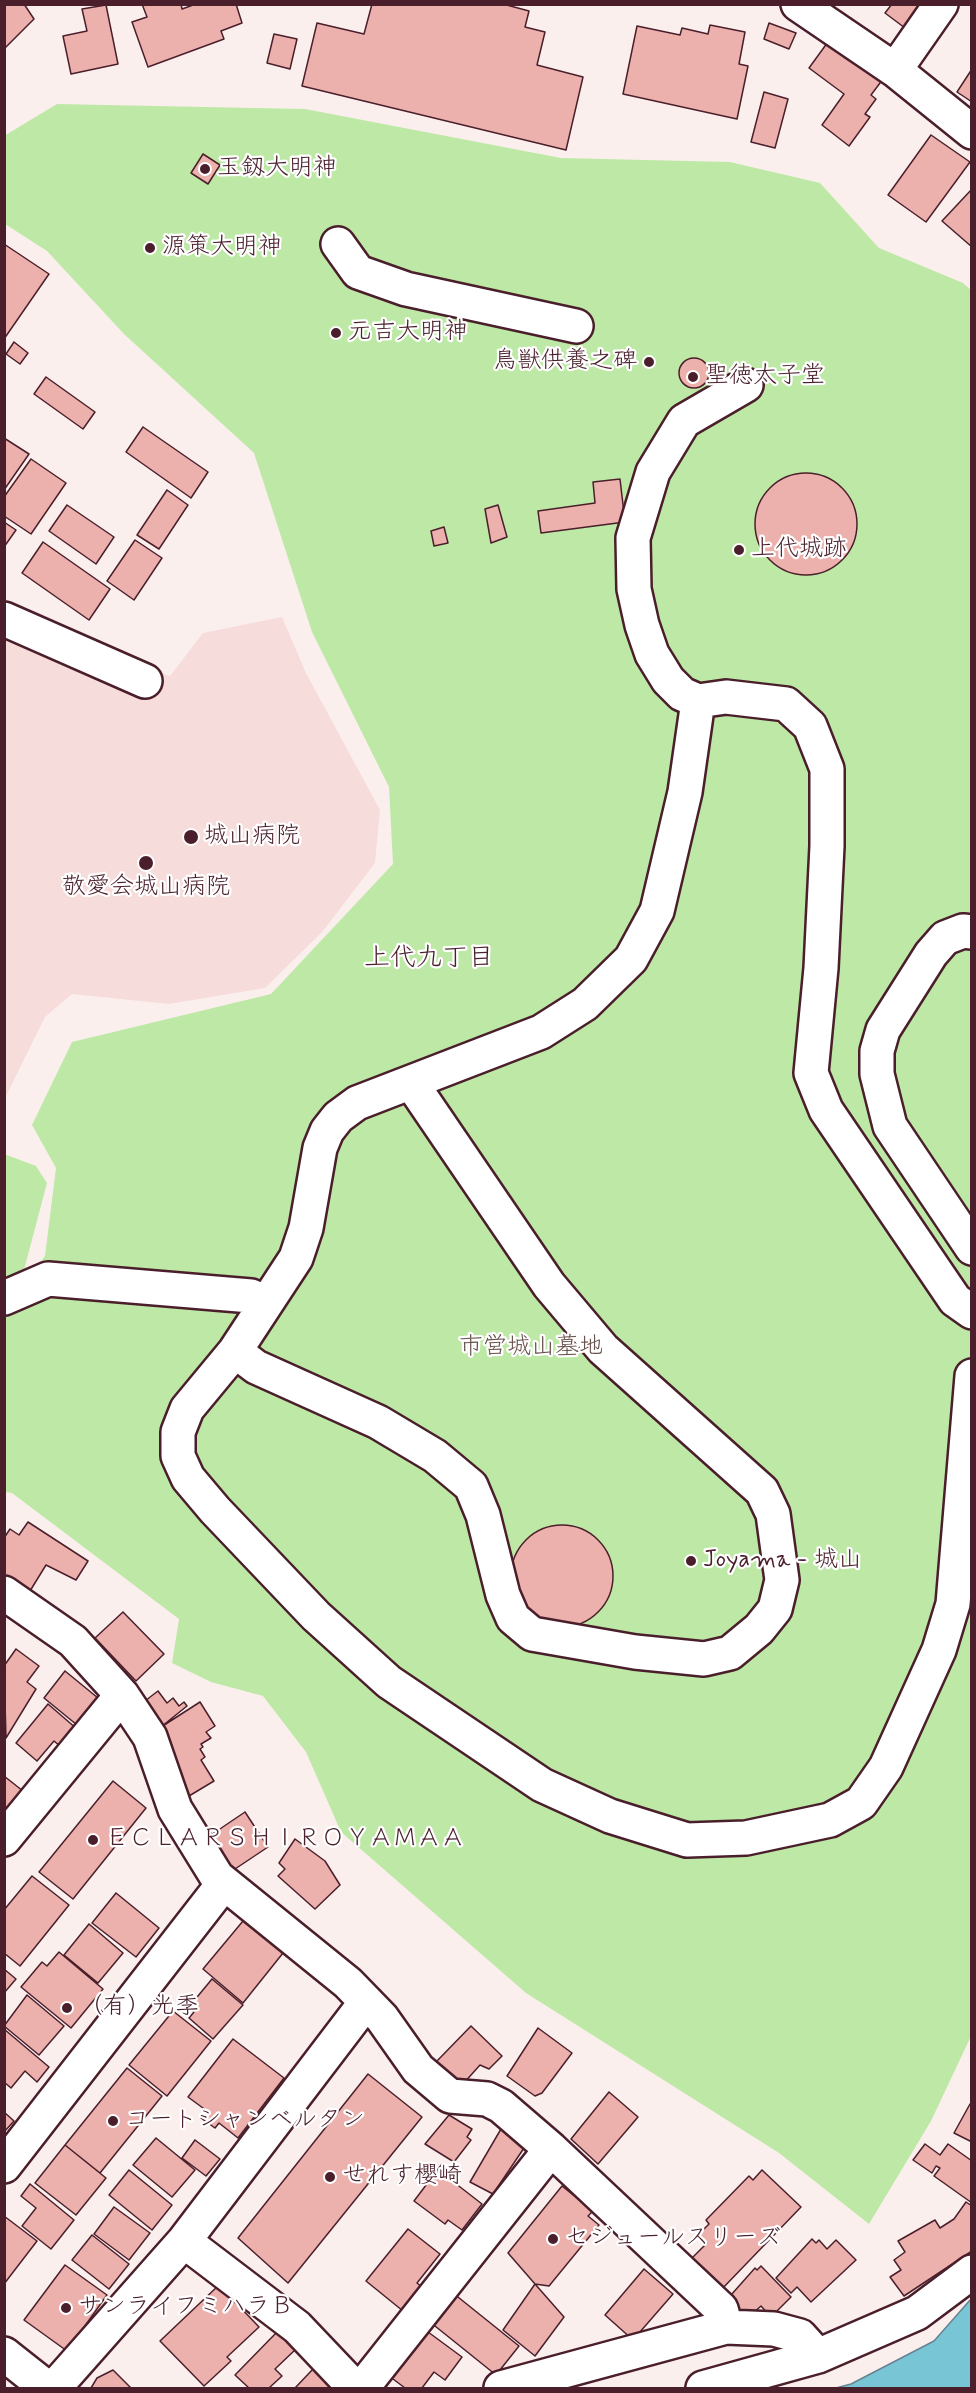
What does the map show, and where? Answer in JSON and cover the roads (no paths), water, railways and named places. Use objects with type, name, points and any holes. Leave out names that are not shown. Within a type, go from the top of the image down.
[{"type":"street","points":[[798,4],[895,70],[972,132]]},
{"type":"street","points":[[895,70],[941,4]]},
{"type":"street","points":[[338,244],[358,272],[406,289],[576,326]]},
{"type":"street","points":[[746,385],[684,421],[653,471],[633,538],[634,589],[642,625],[652,654],[668,680],[682,694],[698,701],[726,697],[786,704],[810,726],[827,769],[821,968],[811,1073],[826,1110],[955,1300],[972,1312]]},
{"type":"street","points":[[4,619],[145,681]]},
{"type":"street","points":[[698,701],[685,792],[657,911],[631,959],[585,1004],[541,1032],[357,1103],[338,1117],[327,1131],[320,1148],[306,1228],[296,1258],[236,1351],[187,1409],[178,1432],[178,1456],[188,1478],[215,1510],[316,1616],[389,1682],[459,1731],[542,1785],[610,1816],[687,1840],[746,1838],[830,1820],[861,1803],[886,1767],[939,1650],[953,1604],[972,1376]]},
{"type":"street","points":[[972,932],[963,931],[945,938],[931,954],[883,1030],[877,1051],[877,1074],[890,1126],[972,1248]]},
{"type":"street","points":[[236,1351],[256,1367],[378,1422],[435,1456],[471,1486],[483,1515],[503,1595],[513,1618],[532,1634],[635,1652],[704,1659],[730,1653],[759,1629],[775,1609],[782,1580],[773,1514],[762,1491],[603,1349],[549,1285],[411,1084]]},
{"type":"street","points":[[4,1298],[48,1279],[251,1296],[266,1302]]},
{"type":"street","points":[[4,1593],[73,1641],[122,1695],[150,1737],[175,1809],[217,1877],[348,1983],[382,2018],[418,2069],[450,2096],[487,2099],[501,2106],[551,2149],[721,2309],[726,2327]]},
{"type":"street","points":[[4,1839],[122,1695]]},
{"type":"street","points":[[4,2166],[224,1883]]},
{"type":"street","points":[[54,2388],[184,2241],[366,2002]]},
{"type":"street","points":[[362,2388],[551,2149]]},
{"type":"street","points":[[184,2241],[297,2327],[355,2388]]},
{"type":"street","points":[[703,2388],[818,2356],[917,2313],[972,2272]]},
{"type":"street","points":[[501,2388],[726,2327],[774,2329],[800,2336],[818,2356]]},
{"type":"street","points":[[4,2354],[47,2388]]},
{"type":"water","points":[[971,2299],[971,2388],[836,2388],[851,2384],[934,2341]]},
{"type":"place","name":"玉釼大明神","points":[[205,169]]},
{"type":"place","name":"源策大明神","points":[[150,248]]},
{"type":"place","name":"元吉大明神","points":[[336,333]]},
{"type":"place","name":"鳥獣供養之碑","points":[[649,362]]},
{"type":"place","name":"聖徳太子堂","points":[[693,377]]},
{"type":"place","name":"上代城跡","points":[[739,550]]},
{"type":"place","name":"城山病院","points":[[191,837]]},
{"type":"place","name":"敬愛会城山病院","points":[[146,863]]},
{"type":"place","name":"Joyama - 城山","points":[[691,1561]]},
{"type":"place","name":"ＥＣＬＡＲＳＨＩＲＯＹＡＭＡＡ","points":[[93,1840]]},
{"type":"place","name":"（有）光季","points":[[67,2008]]},
{"type":"place","name":"コートシャンベルタン","points":[[113,2121]]},
{"type":"place","name":"せれす櫻崎","points":[[330,2177]]},
{"type":"place","name":"セジュールスリーズ","points":[[553,2239]]},
{"type":"place","name":"サンライフミハラＢ","points":[[66,2308]]},
{"type":"district","name":"上代九丁目","points":[[429,960]]},
{"type":"park label","name":"市営城山墓地","points":[[531,1348]]}]
